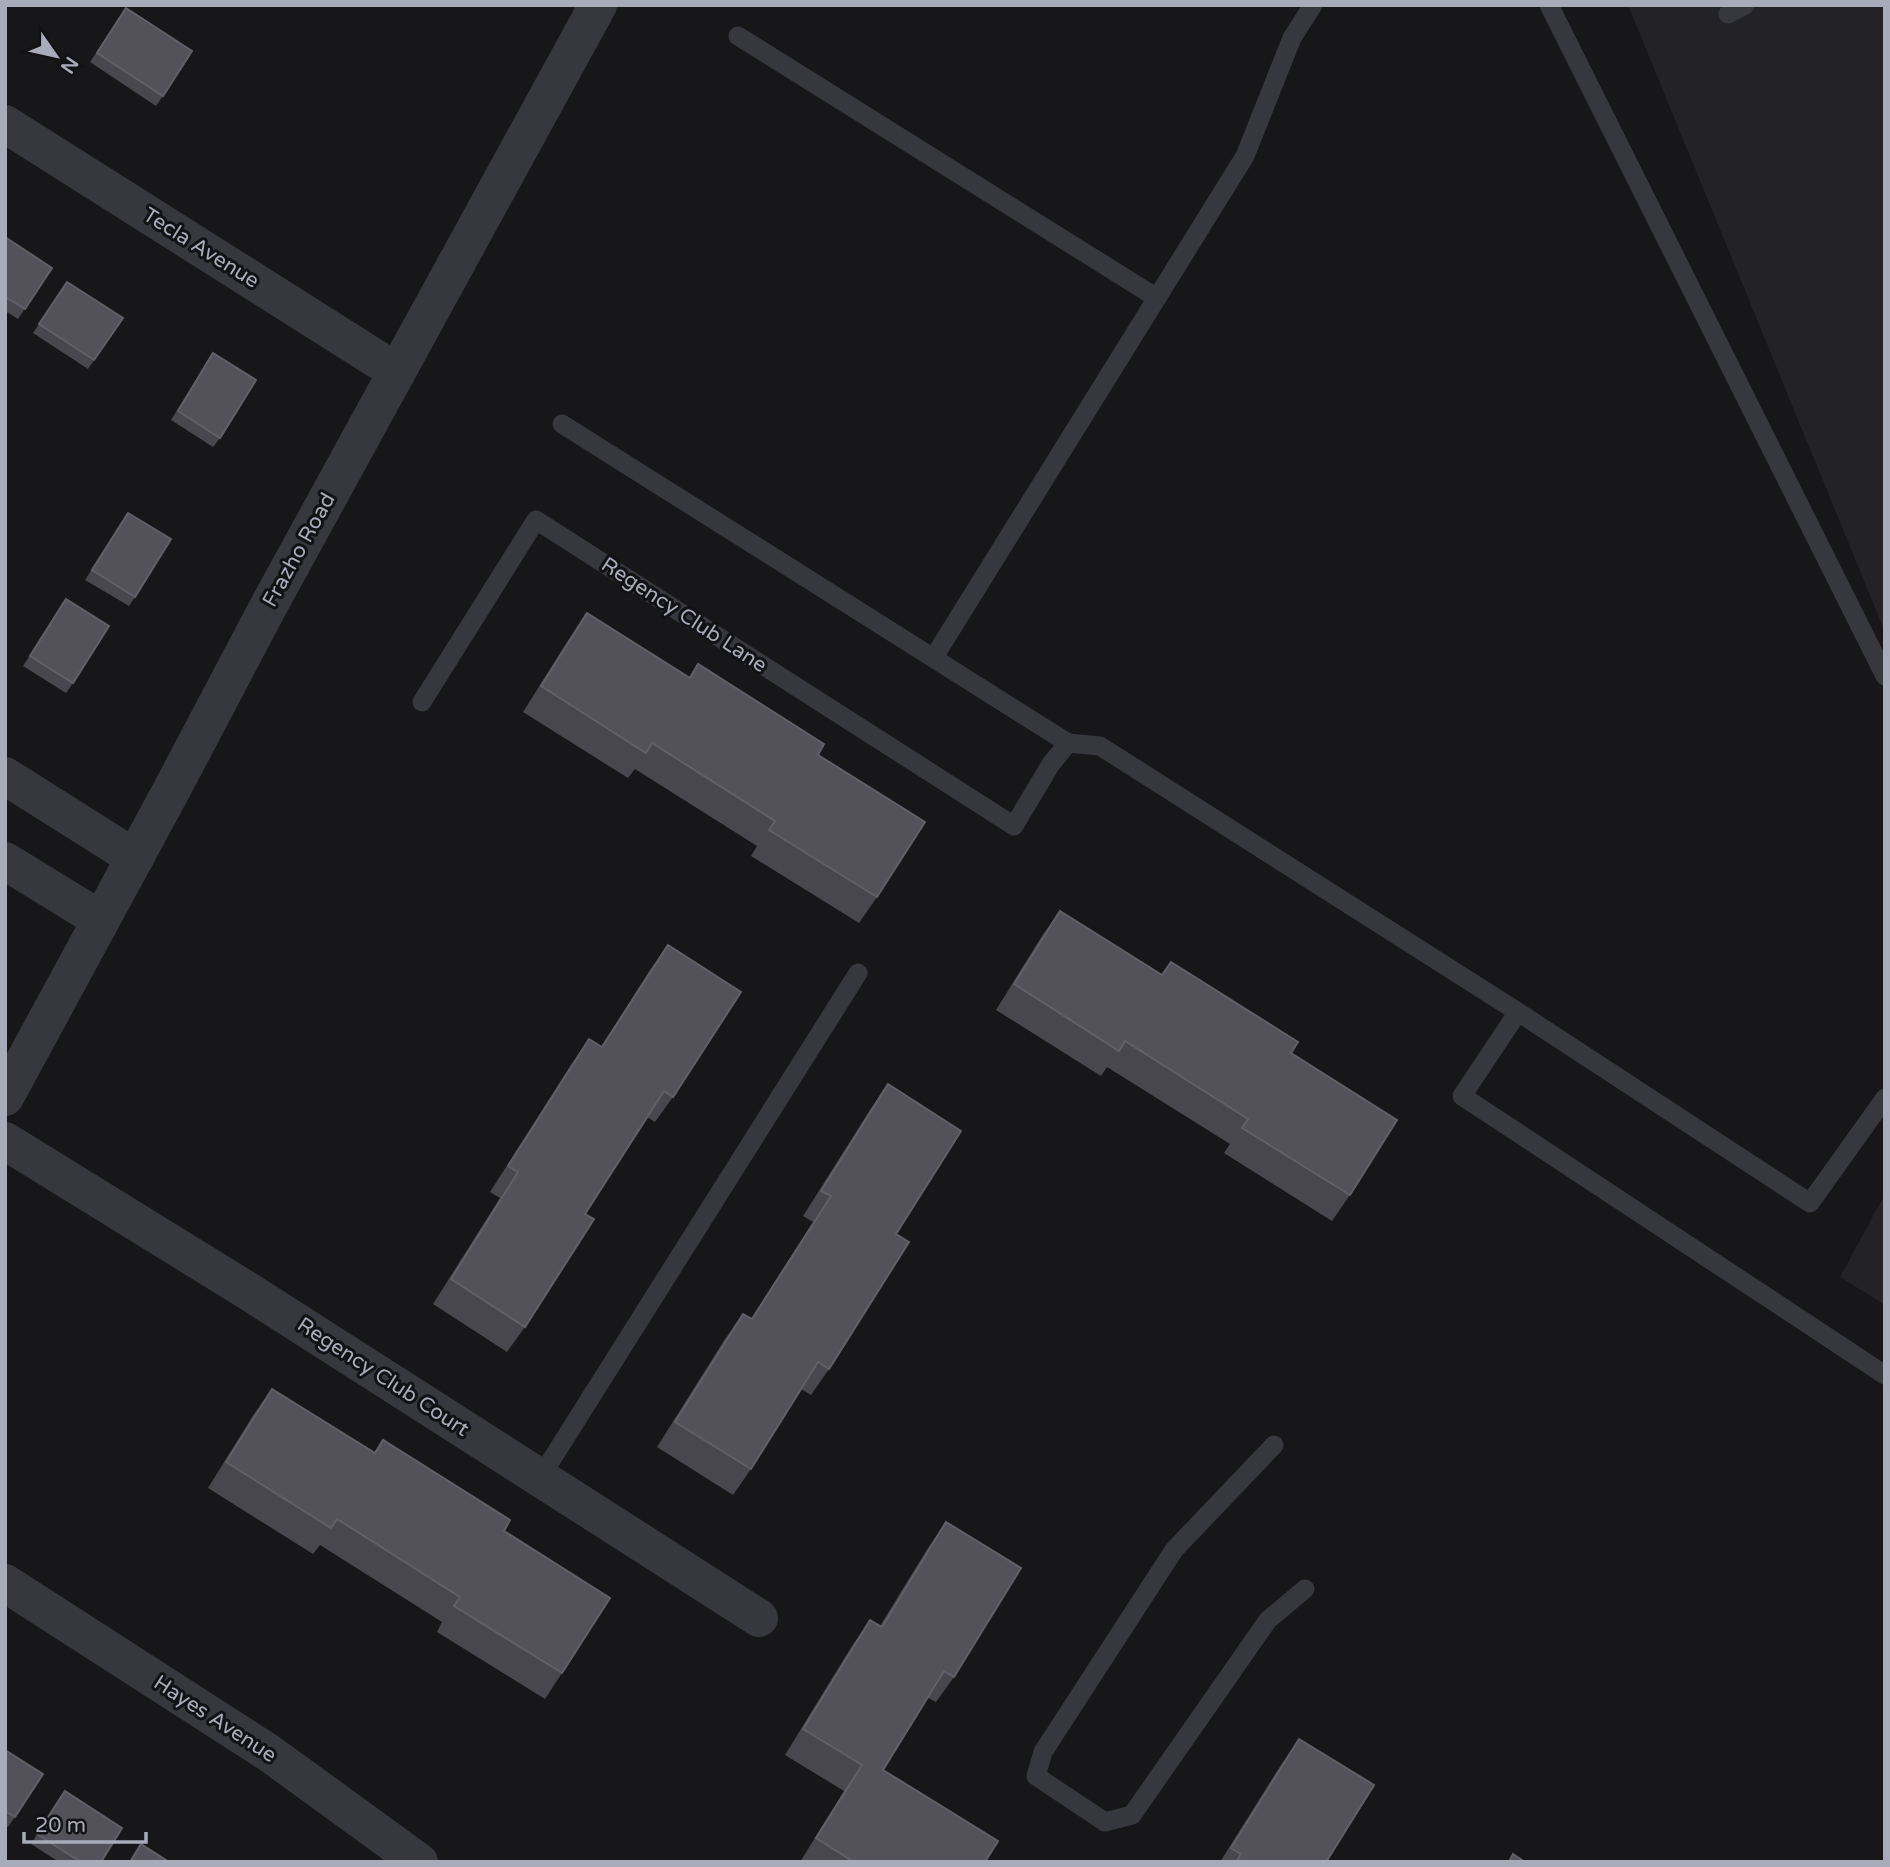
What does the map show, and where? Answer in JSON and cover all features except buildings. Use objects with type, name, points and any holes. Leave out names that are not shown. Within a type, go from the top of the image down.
[{"type":"street","name":"Frazho Road","points":[[5,1097],[268,607],[597,5]]},
{"type":"street","name":"Tecla Avenue","points":[[5,124],[397,372]]},
{"type":"street","points":[[5,776],[135,858]]},
{"type":"street","points":[[5,861],[101,920]]},
{"type":"street","name":"Regency Club Court","points":[[5,1141],[248,1291],[759,1618]]},
{"type":"street","name":"Hayes Avenue","points":[[5,1583],[269,1754],[419,1862]]},
{"type":"lane","points":[[934,657],[1245,156],[1292,38],[1313,5]]},
{"type":"lane","points":[[1549,5],[1885,676]]},
{"type":"lane","points":[[738,36],[1157,298]]},
{"type":"lane","points":[[562,424],[1068,743],[1100,746],[1518,1012],[1810,1203],[1885,1098]]},
{"type":"lane","name":"Regency Club Lane","points":[[422,702],[536,520],[1014,826],[1051,764],[1068,743]]},
{"type":"lane","points":[[540,1478],[858,974]]},
{"type":"lane","points":[[1518,1012],[1461,1096],[1885,1375]]},
{"type":"lane","points":[[1274,1445],[1174,1550],[1043,1752],[1036,1776],[1105,1822],[1132,1815],[1268,1620],[1304,1589]]},
{"type":"shaded area","points":[[1628,5],[1885,5],[1885,632]]},
{"type":"shaded area","points":[[1885,1194],[1885,1305],[1840,1277]]}]
